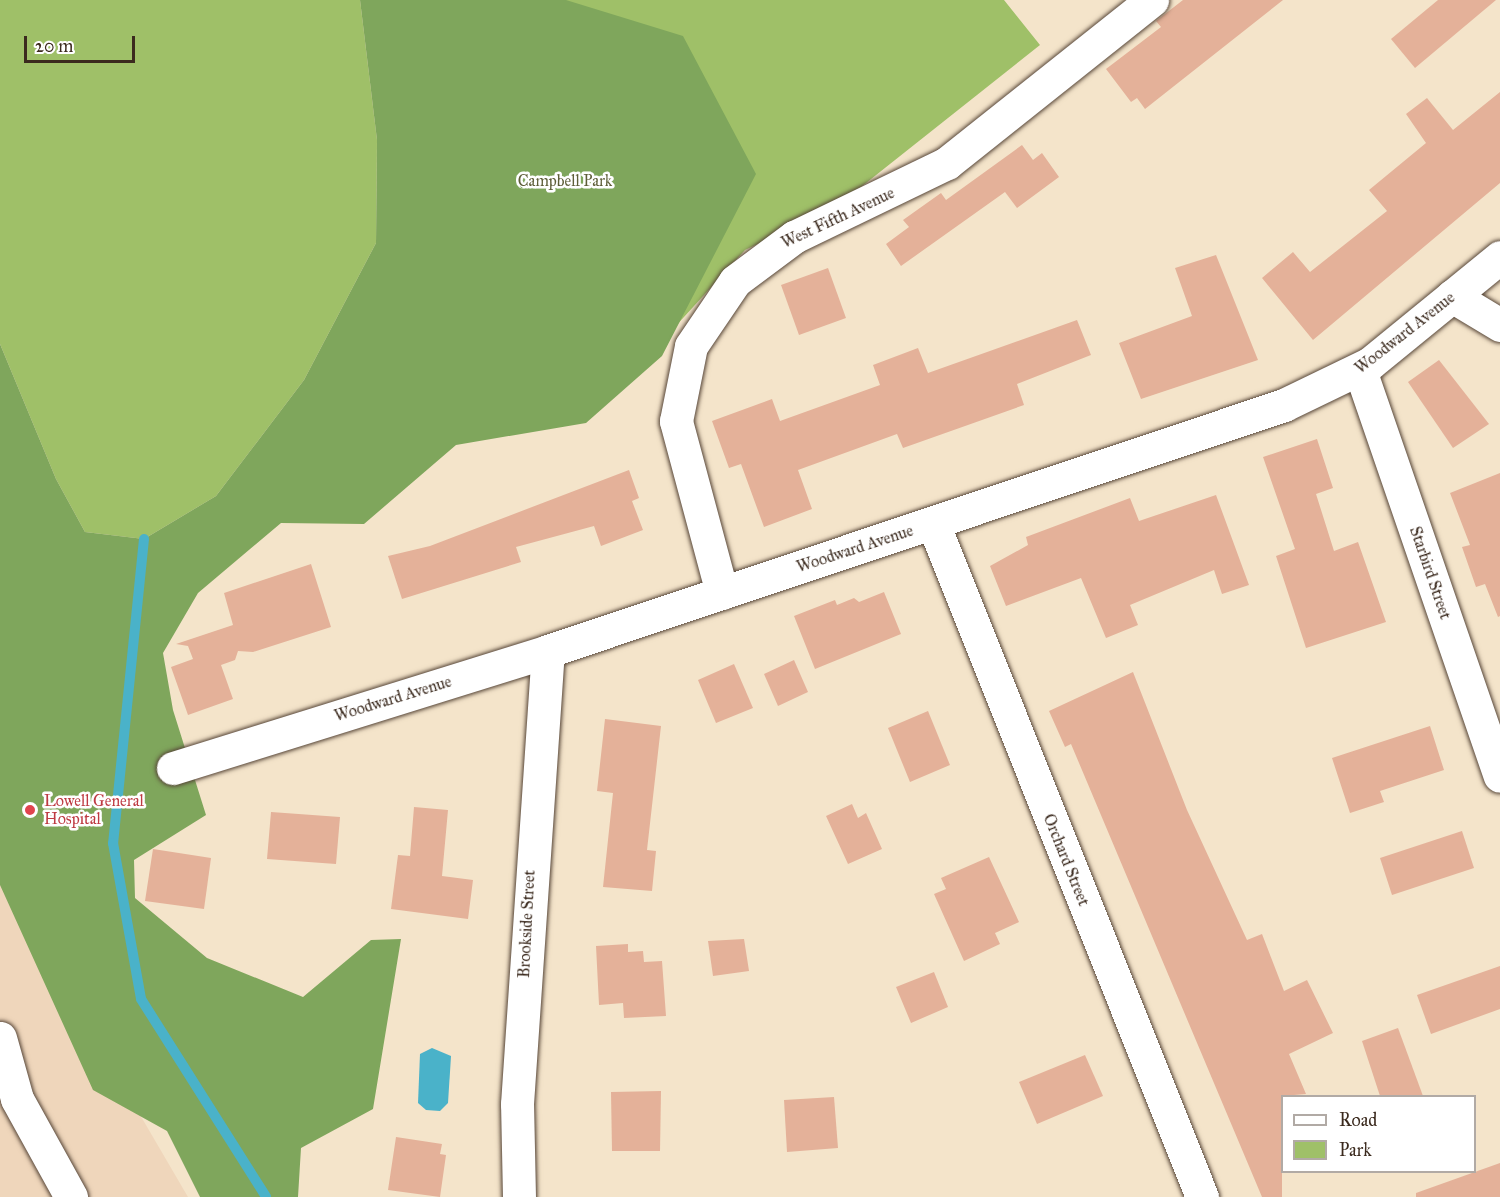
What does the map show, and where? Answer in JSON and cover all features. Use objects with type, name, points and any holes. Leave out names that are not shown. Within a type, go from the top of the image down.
[{"type":"street","name":"West Fifth Avenue","points":[[722,593],[686,475],[676,421],[691,346],[712,312],[763,256],[947,163],[1152,0]]},
{"type":"street","name":"Woodward Avenue","points":[[173,768],[548,651],[1284,405],[1360,370],[1500,257]]},
{"type":"street","points":[[1452,296],[1500,325]]},
{"type":"street","name":"Starbird Street","points":[[1360,370],[1500,776]]},
{"type":"street","name":"Orchard Street","points":[[933,523],[1202,1197]]},
{"type":"street","name":"Brookside Street","points":[[519,1197],[518,1092],[548,651]]},
{"type":"street","points":[[0,1038],[9,1092],[71,1197]]},
{"type":"shaded area","name":"Lowell General Hospital","points":[[0,553],[101,1048],[188,1197],[0,1197]]},
{"type":"green space","points":[[0,0],[360,0],[377,140],[376,243],[304,380],[216,496],[144,539],[85,532],[56,479],[0,344]]},
{"type":"green space","points":[[360,0],[566,0],[683,36],[756,174],[662,356],[586,423],[456,445],[364,524],[281,523],[198,593],[163,653],[173,710],[206,815],[134,860],[135,898],[207,958],[303,997],[371,940],[401,939],[373,1109],[301,1148],[298,1197],[200,1197],[167,1131],[93,1090],[0,885],[0,344],[56,479],[85,532],[144,539],[216,496],[304,380],[376,243],[377,140]]},
{"type":"green space","name":"Campbell Park","points":[[366,0],[1004,0],[1040,45],[837,206],[745,250],[653,351],[384,241],[384,130]]},
{"type":"water","points":[[432,1048],[451,1056],[448,1103],[440,1111],[426,1110],[418,1103],[420,1054]]},
{"type":"building","points":[[1183,0],[1283,0],[1145,109],[1137,98],[1131,102],[1106,69],[1161,27],[1156,21]]},
{"type":"building","points":[[1438,0],[1496,0],[1415,68],[1391,39]]},
{"type":"building","points":[[1500,92],[1500,183],[1313,340],[1262,278],[1293,252],[1310,272],[1387,211],[1369,190],[1426,143],[1406,114],[1427,98],[1453,130]]},
{"type":"building","points":[[1022,145],[1033,160],[1042,153],[1059,177],[1017,208],[1005,192],[901,266],[886,244],[909,227],[903,220],[941,193],[946,200]]},
{"type":"building","points":[[1216,255],[1258,360],[1141,399],[1119,343],[1192,316],[1175,268]]},
{"type":"building","points":[[828,268],[846,318],[799,335],[781,285]]},
{"type":"building","points":[[1077,320],[1091,355],[1017,384],[1024,405],[903,448],[897,434],[798,470],[812,509],[764,527],[741,464],[729,468],[712,421],[772,399],[780,421],[880,385],[873,365],[918,348],[928,373]]},
{"type":"building","points":[[1439,360],[1489,424],[1453,448],[1408,382]]},
{"type":"building","points":[[1317,439],[1333,488],[1316,494],[1334,551],[1358,542],[1386,622],[1306,648],[1276,556],[1295,549],[1263,457]]},
{"type":"building","points":[[629,470],[639,498],[632,501],[643,530],[601,546],[594,526],[516,547],[521,562],[402,599],[388,556],[430,546]]},
{"type":"building","points":[[1500,473],[1500,616],[1498,617],[1485,584],[1476,587],[1462,547],[1470,545],[1450,493]]},
{"type":"building","points":[[1216,495],[1249,585],[1222,594],[1214,570],[1130,605],[1138,625],[1106,638],[1081,578],[1006,606],[990,566],[1028,545],[1026,537],[1130,498],[1139,521]]},
{"type":"building","points":[[311,564],[331,627],[253,652],[238,651],[235,660],[221,665],[233,699],[188,715],[171,667],[193,659],[188,646],[176,644],[233,625],[224,593]]},
{"type":"building","points":[[884,592],[901,634],[815,669],[794,616],[835,600],[837,605],[854,598],[859,602]]},
{"type":"building","points":[[794,660],[808,692],[778,706],[764,674]]},
{"type":"building","points":[[734,664],[753,708],[716,723],[698,680]]},
{"type":"building","points":[[1133,672],[1187,810],[1247,940],[1262,934],[1284,991],[1307,980],[1333,1033],[1289,1054],[1306,1094],[1281,1095],[1282,1197],[1262,1197],[1071,744],[1065,747],[1049,711]]},
{"type":"building","points":[[928,711],[950,765],[910,782],[888,728]]},
{"type":"building","points":[[605,719],[661,726],[647,850],[656,851],[652,891],[603,887],[613,793],[597,791]]},
{"type":"building","points":[[1430,726],[1444,770],[1380,791],[1384,802],[1350,813],[1332,758]]},
{"type":"building","points":[[852,804],[858,818],[866,813],[882,849],[848,864],[826,816]]},
{"type":"building","points":[[414,807],[448,810],[442,876],[473,880],[468,919],[391,909],[398,855],[410,856]]},
{"type":"building","points":[[271,812],[340,817],[336,864],[267,859]]},
{"type":"building","points":[[1462,831],[1474,868],[1392,895],[1380,858]]},
{"type":"building","points":[[153,849],[211,858],[204,909],[145,901]]},
{"type":"building","points":[[989,857],[1019,922],[995,933],[1000,944],[964,961],[934,894],[946,889],[941,878]]},
{"type":"building","points":[[744,939],[749,971],[713,976],[708,941]]},
{"type":"building","points":[[628,944],[628,952],[643,951],[644,962],[662,961],[666,1016],[624,1018],[623,1003],[599,1005],[596,946]]},
{"type":"building","points":[[1500,966],[1500,1009],[1431,1034],[1417,995]]},
{"type":"building","points":[[934,972],[948,1007],[911,1023],[896,987]]},
{"type":"building","points":[[1398,1028],[1423,1095],[1380,1095],[1362,1041]]},
{"type":"building","points":[[1085,1055],[1103,1096],[1037,1124],[1019,1082]]},
{"type":"building","points":[[661,1091],[660,1151],[612,1151],[611,1092]]},
{"type":"building","points":[[834,1097],[838,1148],[787,1152],[784,1100]]},
{"type":"building","points":[[396,1137],[442,1144],[440,1154],[446,1155],[440,1197],[388,1190]]},
{"type":"building","points":[[1500,1163],[1500,1197],[1416,1197],[1416,1193]]},
{"type":"waterway","points":[[144,539],[113,843],[141,999],[266,1197]]},
{"type":"place","name":"Lowell General Hospital","points":[[30,810]]}]
